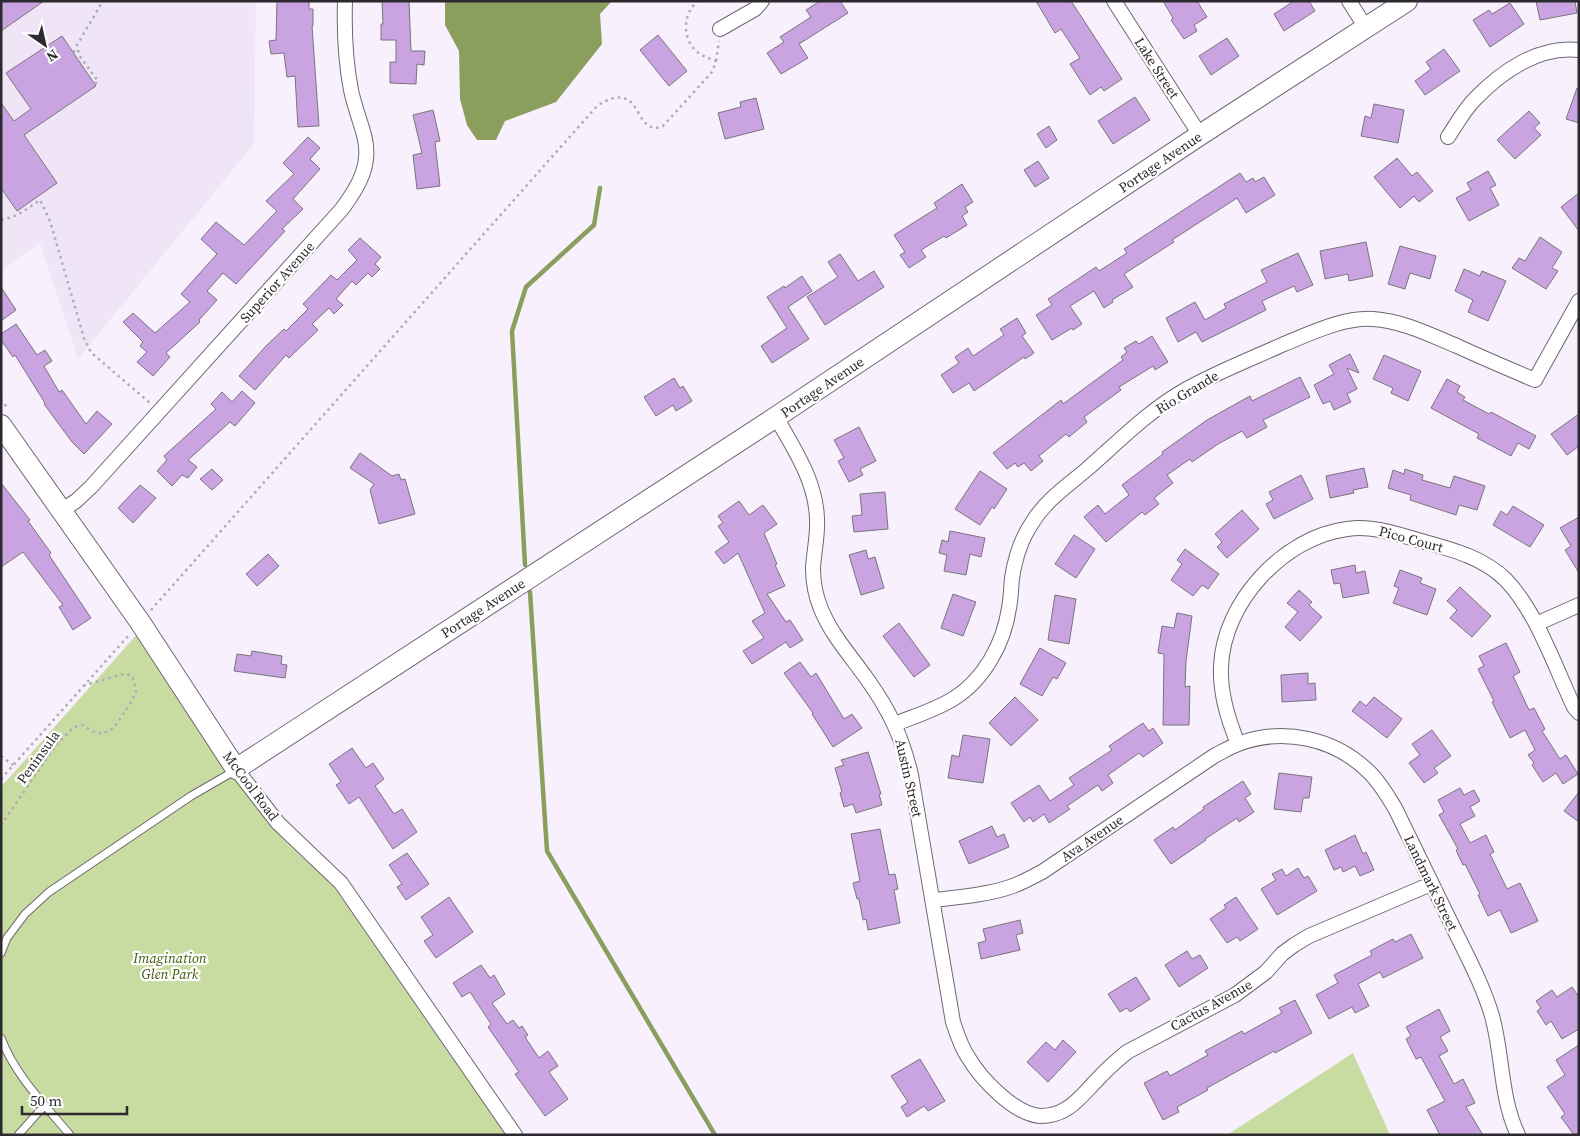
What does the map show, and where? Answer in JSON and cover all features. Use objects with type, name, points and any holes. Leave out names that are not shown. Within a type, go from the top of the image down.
[{"type":"street","name":"Superior Avenue","points":[[61,511],[76,501],[91,487],[342,209],[356,190],[365,172],[367,155],[365,138],[345,60],[345,1]]},
{"type":"street","points":[[720,29],[755,9],[762,1]]},
{"type":"street","name":"Lake Street","points":[[1114,1],[1200,135]]},
{"type":"street","points":[[1349,1],[1366,28]]},
{"type":"street","name":"Portage Avenue","points":[[236,769],[776,417],[1200,135],[1407,1]]},
{"type":"street","points":[[1448,137],[1474,100],[1520,63],[1544,53],[1567,49],[1579,50]]},
{"type":"street","name":"Rio Grande","points":[[895,724],[954,699],[985,669],[996,650],[1004,629],[1009,609],[1012,576],[1020,545],[1032,522],[1048,503],[1153,412],[1183,391],[1218,373],[1320,329],[1346,322],[1371,319],[1396,322],[1418,329],[1535,380],[1579,301]]},
{"type":"street","name":"Austin Street","points":[[776,417],[810,479],[817,517],[817,542],[813,568],[820,607],[829,627],[883,702],[895,724],[905,750],[912,775],[954,1022],[959,1039],[967,1056],[980,1075],[995,1091],[1026,1111],[1039,1116],[1053,1115]]},
{"type":"street","name":"McCool Road","points":[[1,426],[140,622],[236,769],[278,823],[341,883],[515,1135]]},
{"type":"street","name":"Pico Court","points":[[1238,744],[1222,690],[1221,666],[1228,630],[1236,611],[1258,580],[1285,554],[1322,534],[1347,529],[1365,528],[1386,531],[1456,550],[1491,568],[1506,580],[1521,598],[1536,624],[1567,693],[1579,713]]},
{"type":"street","points":[[1536,624],[1579,605]]},
{"type":"street","name":"Landmark Street","points":[[1238,744],[1260,738],[1280,736],[1301,737],[1323,743],[1354,759],[1369,771],[1384,790],[1395,808],[1469,960],[1492,1016],[1505,1095],[1511,1120],[1518,1135]]},
{"type":"street","name":"Ava Avenue","points":[[934,900],[981,894],[1008,888],[1042,872],[1214,756],[1238,744]]},
{"type":"street","name":"Cactus Avenue","points":[[1053,1115],[1077,1102],[1111,1065],[1127,1052],[1235,995],[1266,972],[1282,954],[1294,945],[1309,936],[1431,884]]},
{"type":"lane","points":[[1,953],[7,938],[25,914],[49,892],[192,796],[236,769]]},
{"type":"lane","points":[[1,1038],[8,1054],[25,1081],[70,1135]]},
{"type":"lane","points":[[18,1135],[45,1105]]},
{"type":"path","points":[[95,84],[98,81],[79,55],[77,45],[103,1]]},
{"type":"path","points":[[698,1],[688,14],[686,26],[688,39],[694,49],[716,61]]},
{"type":"path","points":[[1,779],[597,106],[606,100],[616,97],[628,98],[638,110],[643,121],[650,128],[656,129],[663,126],[712,72],[716,61],[720,29]]},
{"type":"path","points":[[73,52],[78,49]]},
{"type":"path","points":[[37,197],[50,220],[84,338],[89,348],[94,355],[150,403]]},
{"type":"path","points":[[1,220],[22,213],[40,200]]},
{"type":"path","name":"Peninsula","points":[[1,825],[56,745],[74,727],[82,725],[102,734],[114,728],[132,701],[136,691],[134,680],[130,675],[124,674],[84,685]]},
{"type":"path","points":[[1,756],[13,765]]},
{"type":"shaded area","points":[[1,1],[256,1],[254,144],[78,359],[40,243],[1,271]]},
{"type":"shaded area","points":[[445,1],[612,1],[600,14],[602,44],[556,102],[505,121],[496,140],[477,140],[467,125],[460,99],[459,51],[445,25]]},
{"type":"green space","name":"Imagination Glen Park","points":[[139,632],[276,831],[333,885],[506,1135],[1,1135],[1,787]]},
{"type":"green space","points":[[1353,1053],[1390,1135],[1227,1135]]},
{"type":"building","points":[[1,1],[44,1],[1,31]]},
{"type":"building","points":[[277,1],[309,1],[309,9],[313,9],[312,26],[319,126],[298,127],[295,76],[287,77],[284,53],[271,54],[269,41],[276,40]]},
{"type":"building","points":[[382,1],[409,1],[411,51],[425,51],[424,65],[417,64],[416,84],[390,83],[390,62],[396,62],[396,40],[381,40],[381,24],[383,24]]},
{"type":"building","points":[[820,1],[840,1],[848,13],[799,44],[808,58],[781,74],[767,53],[784,42],[780,37],[811,17],[806,10]]},
{"type":"building","points":[[1036,1],[1071,1],[1122,79],[1104,91],[1101,87],[1090,95],[1070,64],[1080,58],[1061,29],[1055,33]]},
{"type":"building","points":[[1163,1],[1197,1],[1207,17],[1194,25],[1197,31],[1184,39],[1171,20],[1173,18]]},
{"type":"building","points":[[1294,1],[1309,1],[1315,11],[1284,31],[1274,14]]},
{"type":"building","points":[[1536,1],[1575,1],[1577,13],[1540,20]]},
{"type":"building","points":[[1510,3],[1524,24],[1490,47],[1473,20],[1489,10],[1492,14]]},
{"type":"building","points":[[658,35],[687,71],[669,86],[640,50]]},
{"type":"building","points":[[62,36],[96,86],[24,135],[57,183],[17,211],[1,188],[1,103],[14,121],[31,109],[6,73]]},
{"type":"building","points":[[1227,38],[1239,56],[1211,75],[1199,56]]},
{"type":"building","points":[[1444,49],[1460,71],[1425,95],[1415,81],[1431,69],[1426,62]]},
{"type":"building","points":[[1577,88],[1579,88],[1579,123],[1566,119]]},
{"type":"building","points":[[1135,97],[1150,120],[1113,144],[1098,121]]},
{"type":"building","points":[[756,98],[764,129],[725,139],[718,113],[741,107],[740,102]]},
{"type":"building","points":[[1374,104],[1404,110],[1398,143],[1361,136],[1365,116],[1371,118]]},
{"type":"building","points":[[433,110],[440,141],[435,142],[440,186],[417,189],[413,155],[422,153],[413,115]]},
{"type":"building","points":[[1529,111],[1540,123],[1534,128],[1541,135],[1515,159],[1497,140]]},
{"type":"building","points":[[1049,126],[1057,140],[1046,148],[1037,134]]},
{"type":"building","points":[[308,137],[320,148],[310,159],[320,169],[293,199],[303,209],[282,229],[285,231],[236,284],[223,273],[207,291],[217,300],[199,320],[200,322],[166,353],[170,357],[153,376],[137,362],[147,352],[140,346],[143,342],[123,322],[133,313],[155,333],[190,302],[181,294],[217,254],[201,239],[216,222],[244,245],[277,211],[266,201],[294,174],[283,163]]},
{"type":"building","points":[[1397,158],[1412,176],[1417,172],[1433,191],[1419,202],[1414,196],[1400,208],[1374,177]]},
{"type":"building","points":[[1038,161],[1049,178],[1035,187],[1024,170]]},
{"type":"building","points":[[1488,171],[1496,185],[1490,188],[1499,205],[1469,221],[1456,198],[1471,190],[1467,183]]},
{"type":"building","points":[[1240,173],[1246,182],[1253,178],[1255,182],[1264,177],[1275,195],[1246,213],[1237,198],[1172,240],[1174,242],[1124,274],[1133,287],[1112,300],[1113,302],[1104,308],[1094,291],[1070,306],[1082,324],[1052,340],[1036,315],[1052,305],[1048,299],[1096,267],[1099,271],[1127,253],[1124,249]]},
{"type":"building","points":[[962,184],[973,202],[965,207],[968,212],[962,216],[967,225],[921,250],[926,257],[909,268],[900,255],[905,252],[894,235],[937,208],[934,203]]},
{"type":"building","points":[[1579,193],[1579,231],[1561,207]]},
{"type":"building","points":[[1540,237],[1562,252],[1552,268],[1558,271],[1546,289],[1512,268],[1519,258],[1525,261]]},
{"type":"building","points":[[360,238],[381,257],[375,264],[380,269],[372,277],[368,273],[356,285],[352,281],[336,299],[343,305],[334,314],[329,308],[312,324],[318,330],[289,358],[286,355],[255,390],[239,376],[266,346],[284,329],[286,331],[308,309],[303,304],[331,275],[337,280],[357,260],[348,250]]},
{"type":"building","points":[[1366,242],[1373,276],[1349,281],[1348,274],[1325,279],[1320,251]]},
{"type":"building","points":[[1400,246],[1436,256],[1430,279],[1410,273],[1405,289],[1388,284]]},
{"type":"building","points":[[1298,253],[1313,285],[1297,292],[1294,286],[1262,301],[1266,310],[1202,342],[1196,332],[1178,342],[1166,318],[1195,302],[1205,320],[1226,308],[1224,304],[1267,282],[1261,270]]},
{"type":"building","points":[[840,254],[858,281],[874,271],[884,287],[825,325],[807,297],[838,277],[828,262]]},
{"type":"building","points":[[1464,269],[1480,276],[1482,271],[1506,281],[1488,321],[1468,312],[1473,300],[1455,291]]},
{"type":"building","points":[[802,276],[812,291],[788,307],[809,339],[772,363],[761,346],[787,328],[767,297],[784,286],[785,288]]},
{"type":"building","points":[[1,287],[16,310],[1,321]]},
{"type":"building","points":[[1017,318],[1026,333],[1022,336],[1034,353],[1025,359],[1024,357],[974,391],[969,383],[953,393],[941,375],[959,363],[955,357],[968,348],[973,356],[1004,335],[1000,329]]},
{"type":"building","points":[[16,324],[37,355],[45,350],[52,361],[44,366],[59,392],[62,390],[86,424],[97,411],[112,424],[84,454],[72,442],[44,404],[15,355],[13,357],[1,340],[1,334]]},
{"type":"building","points":[[1152,336],[1168,362],[1155,370],[1153,366],[1119,387],[1121,390],[1084,417],[1087,422],[1069,437],[1066,434],[1039,456],[1043,461],[1031,471],[1024,463],[1018,467],[1015,463],[1007,469],[993,453],[1061,400],[1063,404],[1123,360],[1121,357],[1127,352],[1124,348],[1136,341],[1139,344]]},
{"type":"building","points":[[1350,354],[1359,373],[1347,368],[1357,389],[1347,394],[1351,402],[1334,410],[1330,401],[1323,404],[1314,385],[1334,374],[1329,365]]},
{"type":"building","points":[[1384,355],[1421,371],[1408,401],[1391,393],[1393,388],[1373,379]]},
{"type":"building","points":[[1300,377],[1310,397],[1263,420],[1267,427],[1247,438],[1242,431],[1218,444],[1192,462],[1190,459],[1167,475],[1173,483],[1154,498],[1159,504],[1145,515],[1142,512],[1106,542],[1084,517],[1098,505],[1105,514],[1129,495],[1122,485],[1163,454],[1162,452],[1207,420],[1250,396],[1252,401]]},
{"type":"building","points":[[674,378],[680,388],[683,386],[692,401],[676,411],[673,405],[656,416],[644,397]]},
{"type":"building","points":[[1447,379],[1460,386],[1457,392],[1465,397],[1463,400],[1489,414],[1491,412],[1536,436],[1529,449],[1518,443],[1511,456],[1477,438],[1479,434],[1431,408]]},
{"type":"building","points":[[242,391],[255,403],[235,426],[230,422],[188,460],[197,467],[188,478],[182,475],[172,486],[157,471],[167,460],[164,456],[216,409],[211,404],[222,392],[232,402]]},
{"type":"building","points":[[1579,414],[1579,446],[1567,455],[1551,434]]},
{"type":"building","points":[[859,427],[876,461],[860,469],[863,475],[849,482],[838,461],[844,458],[834,440]]},
{"type":"building","points":[[360,453],[392,476],[399,474],[401,480],[405,479],[415,514],[379,524],[370,490],[374,484],[350,468]]},
{"type":"building","points":[[1364,468],[1368,487],[1353,490],[1354,493],[1330,498],[1326,476]]},
{"type":"building","points":[[212,469],[223,480],[212,490],[200,479]]},
{"type":"building","points":[[1405,469],[1423,475],[1422,480],[1450,488],[1454,476],[1485,486],[1477,510],[1459,505],[1456,515],[1410,500],[1411,495],[1388,488],[1393,470],[1404,474]]},
{"type":"building","points":[[980,471],[1007,489],[994,509],[992,507],[980,525],[955,509]]},
{"type":"building","points":[[1301,475],[1313,499],[1274,519],[1266,504],[1273,500],[1269,492]]},
{"type":"building","points":[[1,483],[30,520],[28,521],[51,553],[49,555],[91,618],[73,630],[59,607],[63,605],[23,552],[1,567]]},
{"type":"building","points":[[140,485],[156,498],[133,523],[118,508]]},
{"type":"building","points":[[885,492],[888,529],[854,532],[852,516],[862,515],[860,494]]},
{"type":"building","points":[[739,501],[749,515],[763,505],[777,524],[764,533],[777,564],[775,565],[785,586],[767,594],[786,622],[790,620],[803,640],[790,648],[786,642],[752,664],[743,651],[764,638],[752,621],[765,613],[738,553],[724,564],[715,552],[729,542],[718,526],[723,523],[718,516]]},
{"type":"building","points":[[1513,506],[1544,525],[1530,547],[1493,525],[1501,511],[1507,515]]},
{"type":"building","points":[[1242,510],[1259,529],[1227,558],[1217,547],[1222,542],[1215,534]]},
{"type":"building","points":[[1579,517],[1579,573],[1565,550],[1571,546],[1560,528]]},
{"type":"building","points":[[950,531],[985,538],[981,557],[970,554],[966,575],[944,571],[947,555],[939,553],[942,540],[948,542]]},
{"type":"building","points":[[1074,535],[1095,549],[1076,578],[1055,564]]},
{"type":"building","points":[[1185,549],[1219,574],[1208,589],[1202,585],[1193,596],[1171,580],[1182,564],[1177,560]]},
{"type":"building","points":[[866,550],[868,559],[875,557],[884,588],[861,595],[849,555]]},
{"type":"building","points":[[268,554],[279,566],[257,586],[246,574]]},
{"type":"building","points":[[1355,565],[1356,573],[1365,571],[1369,593],[1343,598],[1340,583],[1334,584],[1331,570]]},
{"type":"building","points":[[1400,570],[1422,578],[1420,583],[1436,589],[1427,615],[1393,603],[1399,588],[1394,586]]},
{"type":"building","points":[[1460,587],[1491,616],[1472,637],[1450,618],[1457,610],[1447,601]]},
{"type":"building","points":[[1299,590],[1312,602],[1309,605],[1322,617],[1300,641],[1285,627],[1298,612],[1287,603]]},
{"type":"building","points":[[953,594],[976,602],[963,636],[941,628]]},
{"type":"building","points":[[1055,595],[1076,599],[1069,644],[1048,640]]},
{"type":"building","points":[[1177,613],[1192,616],[1186,661],[1185,687],[1190,686],[1189,725],[1163,725],[1164,654],[1158,653],[1162,626],[1174,628]]},
{"type":"building","points":[[899,623],[930,665],[914,677],[883,636]]},
{"type":"building","points":[[1506,643],[1520,672],[1513,676],[1529,710],[1534,708],[1545,729],[1542,731],[1560,759],[1566,755],[1578,774],[1563,784],[1556,773],[1543,782],[1528,755],[1535,750],[1525,730],[1510,738],[1478,669],[1484,666],[1479,656]]},
{"type":"building","points":[[1040,648],[1066,663],[1057,679],[1053,677],[1042,696],[1020,684]]},
{"type":"building","points":[[252,651],[282,656],[281,664],[287,665],[285,678],[234,671],[237,654],[251,656]]},
{"type":"building","points":[[800,662],[811,677],[816,673],[844,719],[852,714],[862,728],[833,747],[813,713],[784,673]]},
{"type":"building","points":[[1308,673],[1308,684],[1315,683],[1316,700],[1282,702],[1281,675]]},
{"type":"building","points":[[1015,697],[1038,720],[1011,746],[989,723]]},
{"type":"building","points":[[1374,697],[1402,719],[1387,738],[1352,711],[1360,701],[1366,706]]},
{"type":"building","points":[[1143,723],[1149,731],[1153,728],[1163,743],[1143,757],[1139,753],[1108,775],[1113,783],[1102,791],[1098,785],[1067,806],[1070,809],[1049,823],[1044,814],[1033,822],[1030,817],[1024,822],[1011,803],[1039,785],[1050,801],[1074,785],[1069,778],[1112,750],[1109,746]]},
{"type":"building","points":[[1432,730],[1451,756],[1434,768],[1438,773],[1424,783],[1409,763],[1420,755],[1412,744]]},
{"type":"building","points":[[963,735],[990,739],[983,783],[948,778],[952,755],[959,757]]},
{"type":"building","points":[[352,748],[366,768],[373,763],[384,779],[375,786],[394,814],[402,809],[417,832],[393,849],[359,797],[349,804],[336,785],[341,782],[329,764]]},
{"type":"building","points":[[868,752],[881,794],[879,794],[882,805],[856,813],[853,804],[844,807],[835,768],[844,765],[841,760]]},
{"type":"building","points":[[1279,773],[1312,777],[1309,798],[1303,798],[1301,812],[1274,809]]},
{"type":"building","points":[[1243,781],[1251,794],[1245,798],[1254,812],[1239,822],[1237,818],[1171,864],[1154,840],[1173,827],[1175,830],[1204,809],[1203,807]]},
{"type":"building","points":[[1460,788],[1464,795],[1474,790],[1480,801],[1470,807],[1475,816],[1460,824],[1470,843],[1486,835],[1494,852],[1490,854],[1507,889],[1520,883],[1538,921],[1511,933],[1500,910],[1488,916],[1478,895],[1480,894],[1465,864],[1463,865],[1456,850],[1458,849],[1439,815],[1444,812],[1438,800]]},
{"type":"building","points":[[1579,792],[1579,822],[1564,811]]},
{"type":"building","points":[[992,826],[997,837],[1004,834],[1009,847],[969,864],[959,841]]},
{"type":"building","points":[[880,829],[889,875],[895,874],[898,889],[894,890],[900,923],[868,930],[866,919],[863,920],[859,899],[857,899],[853,883],[860,881],[851,834]]},
{"type":"building","points":[[1355,835],[1363,854],[1366,852],[1374,870],[1360,876],[1355,866],[1343,872],[1341,867],[1334,870],[1325,850]]},
{"type":"building","points":[[407,853],[429,884],[406,900],[397,887],[402,884],[389,865]]},
{"type":"building","points":[[1298,868],[1304,878],[1308,876],[1317,891],[1277,915],[1261,889],[1276,880],[1272,874],[1282,869],[1286,876]]},
{"type":"building","points":[[449,897],[473,932],[436,958],[424,941],[433,935],[421,917]]},
{"type":"building","points":[[1236,897],[1258,929],[1240,941],[1237,937],[1227,943],[1210,919],[1226,908],[1224,905]]},
{"type":"building","points":[[1020,920],[1023,933],[1016,935],[1020,950],[981,959],[978,943],[986,941],[983,929]]},
{"type":"building","points":[[1411,934],[1423,958],[1383,978],[1380,972],[1358,984],[1369,1006],[1355,1013],[1352,1007],[1329,1019],[1316,995],[1338,983],[1334,975],[1372,955],[1370,951],[1393,939],[1395,942]]},
{"type":"building","points":[[1187,951],[1192,959],[1200,955],[1208,968],[1179,987],[1165,965]]},
{"type":"building","points":[[481,965],[490,978],[494,975],[505,994],[492,1003],[507,1024],[513,1020],[519,1028],[522,1026],[528,1035],[525,1037],[539,1058],[548,1051],[558,1066],[549,1072],[568,1099],[545,1116],[515,1074],[519,1072],[488,1027],[491,1024],[470,992],[462,997],[453,983]]},
{"type":"building","points":[[1136,977],[1150,999],[1130,1012],[1127,1008],[1120,1012],[1108,994]]},
{"type":"building","points":[[1572,987],[1579,997],[1579,1029],[1562,1039],[1551,1021],[1546,1025],[1537,1011],[1541,1008],[1536,1001],[1552,990],[1557,997]]},
{"type":"building","points":[[1295,1000],[1312,1033],[1275,1053],[1274,1051],[1207,1088],[1208,1090],[1177,1107],[1179,1112],[1163,1120],[1144,1083],[1167,1071],[1170,1076],[1208,1055],[1205,1051],[1242,1031],[1244,1034],[1282,1013],[1279,1008]]},
{"type":"building","points":[[1439,1009],[1450,1031],[1440,1037],[1448,1051],[1439,1056],[1454,1084],[1463,1079],[1475,1103],[1466,1107],[1483,1135],[1440,1135],[1427,1110],[1445,1101],[1421,1057],[1416,1059],[1406,1039],[1411,1036],[1406,1027]]},
{"type":"building","points":[[1063,1040],[1076,1052],[1048,1082],[1027,1062],[1046,1042],[1055,1050]]},
{"type":"building","points":[[1579,1045],[1579,1135],[1574,1135],[1561,1117],[1565,1114],[1547,1087],[1565,1075],[1556,1060]]},
{"type":"building","points":[[920,1059],[945,1101],[928,1111],[924,1106],[907,1117],[901,1107],[908,1102],[891,1076]]},
{"type":"waterway","points":[[525,565],[512,331],[526,287],[594,225],[600,188]]},
{"type":"waterway","points":[[530,592],[547,851],[715,1135]]}]
